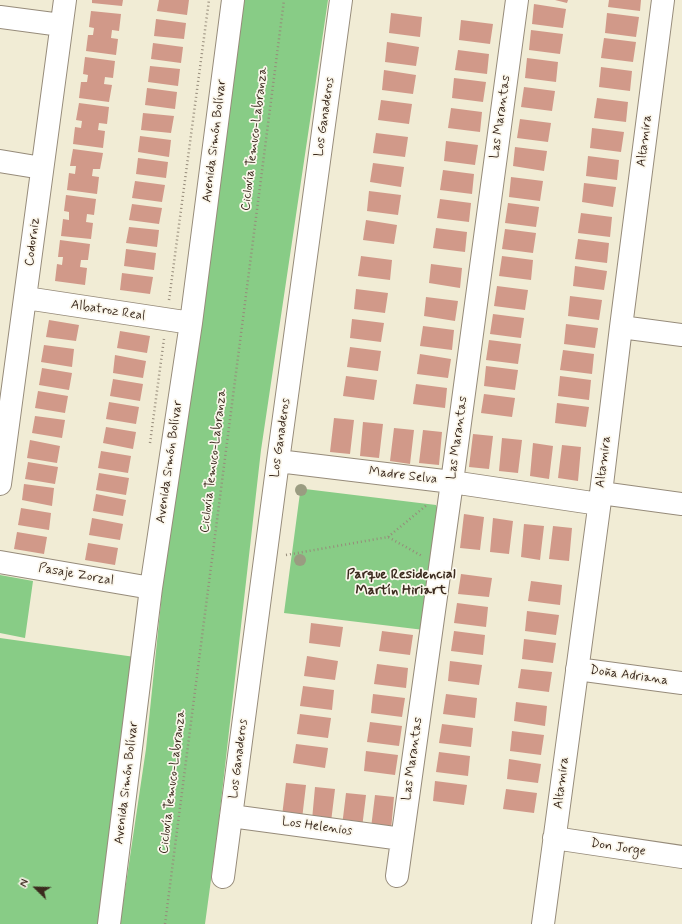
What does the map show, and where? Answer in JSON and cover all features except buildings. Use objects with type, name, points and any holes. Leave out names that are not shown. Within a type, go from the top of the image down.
[{"type":"street","name":"Codorniz","points":[[0,484],[5,410],[26,298],[65,0]]},
{"type":"street","name":"Avenida Simón Bolívar","points":[[109,924],[151,588],[191,323],[233,0]]},
{"type":"street","name":"Los Ganaderos","points":[[223,877],[341,0]]},
{"type":"street","name":"Las Marantas","points":[[397,876],[452,482],[516,0]]},
{"type":"street","name":"Altamira","points":[[543,924],[600,499],[663,0]]},
{"type":"street","points":[[0,17],[61,25]]},
{"type":"street","points":[[0,161],[42,168]]},
{"type":"street","name":"Albatroz Real","points":[[26,298],[191,323]]},
{"type":"street","points":[[621,327],[682,335]]},
{"type":"street","name":"Madre Selva","points":[[278,461],[600,499],[682,504]]},
{"type":"street","name":"Pasaje Zorzal","points":[[0,562],[151,588]]},
{"type":"street","name":"Doña Adriana","points":[[577,669],[682,683]]},
{"type":"street","name":"Los Helenios","points":[[231,816],[402,839]]},
{"type":"street","name":"Don Jorge","points":[[554,838],[682,857]]},
{"type":"path","name":"Ciclovía Temuco-Labranza","points":[[165,924],[284,0]]},
{"type":"path","points":[[265,557],[292,554],[388,537],[429,504]]},
{"type":"path","points":[[388,537],[440,566]]},
{"type":"green space","points":[[243,0],[328,0],[261,450],[218,828],[205,924],[120,924],[146,749],[165,563]]},
{"type":"green space","points":[[305,489],[436,505],[440,514],[424,630],[284,613],[300,493]]},
{"type":"green space","points":[[0,575],[33,581],[25,638],[0,633]]},
{"type":"green space","points":[[0,638],[135,657],[99,924],[0,924]]},
{"type":"district","name":"Parque Residencial Martín Hiriart","points":[[401,584]]}]
